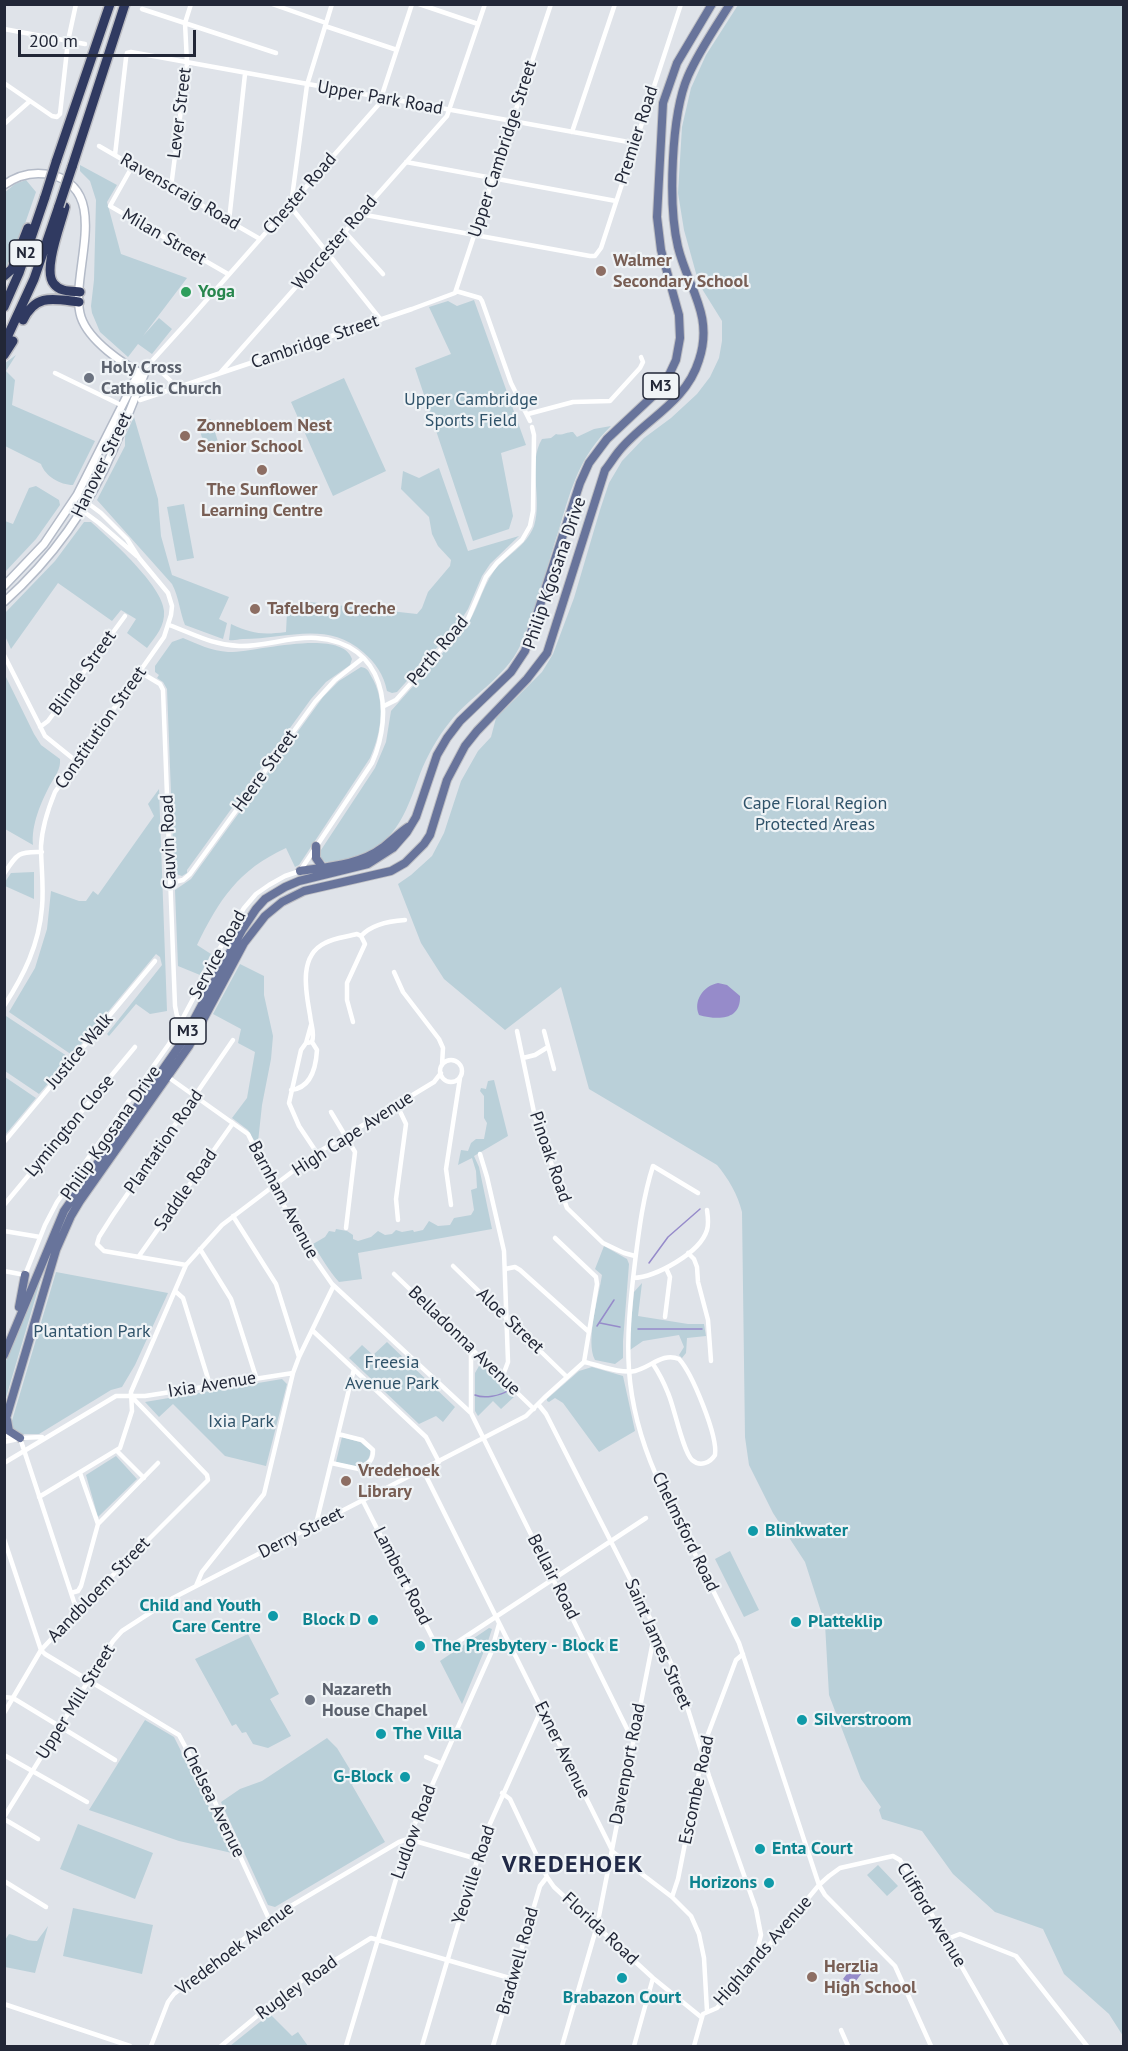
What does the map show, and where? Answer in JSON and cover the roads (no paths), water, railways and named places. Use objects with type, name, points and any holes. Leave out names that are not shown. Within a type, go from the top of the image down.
[{"type":"highway","name":"N2","points":[[4,307],[20,273],[43,196],[110,4]]},
{"type":"highway","name":"N2","points":[[4,344],[34,279],[62,206],[125,4]]},
{"type":"highway","points":[[4,276],[12,269],[43,196]]},
{"type":"highway","points":[[62,206],[49,274],[56,287],[80,297]]},
{"type":"highway","points":[[4,355],[28,309],[46,299],[80,297]]},
{"type":"main road","name":"Philip Kgosana Drive","points":[[4,1355],[64,1211],[177,1050],[242,930],[256,909],[275,892],[299,881],[358,867],[375,860],[393,848],[412,824],[437,755],[447,738],[460,721],[512,672],[525,651],[580,483],[589,463],[607,439],[655,394],[669,375],[676,360],[680,338],[680,315],[661,250],[657,217],[663,103],[677,63],[712,4]]},
{"type":"main road","name":"Philip Kgosana Drive","points":[[6,1422],[63,1233],[80,1201],[194,1038],[249,934],[282,902],[304,891],[391,871],[405,863],[424,844],[430,835],[447,780],[465,746],[477,730],[527,679],[547,653],[605,470],[619,450],[681,394],[693,376],[704,343],[704,323],[699,303],[678,249],[672,215],[675,140],[681,99],[688,77],[699,53],[730,4]]},
{"type":"main road","points":[[300,871],[322,868],[368,856],[382,849],[412,824]]},
{"type":"main road","points":[[316,846],[316,858],[322,868]]},
{"type":"main road","points":[[15,1329],[25,1275]]},
{"type":"main road","points":[[6,1422],[9,1431],[20,1438]]},
{"type":"street","points":[[4,84],[52,116],[57,117],[60,114],[68,41],[76,4]]},
{"type":"street","name":"Lever Street","points":[[171,187],[187,63],[185,23],[191,4]]},
{"type":"street","points":[[272,4],[397,50]]},
{"type":"street","points":[[332,4],[307,85],[291,205],[381,320]]},
{"type":"street","name":"Chester Road","points":[[142,374],[382,99],[412,4]]},
{"type":"street","points":[[419,4],[478,24]]},
{"type":"street","points":[[450,111],[485,4]]},
{"type":"street","name":"Upper Cambridge Street","points":[[456,292],[551,4]]},
{"type":"street","points":[[572,132],[615,4]]},
{"type":"street","name":"Premier Road","points":[[475,236],[595,256],[616,201],[681,4]]},
{"type":"street","points":[[142,9],[276,53]]},
{"type":"street","points":[[4,29],[85,44]]},
{"type":"street","name":"Upper Park Road","points":[[115,155],[127,53],[634,143]]},
{"type":"street","points":[[229,221],[245,74]]},
{"type":"street","points":[[4,124],[30,101]]},
{"type":"street","name":"Worcester Road","points":[[219,375],[450,111]]},
{"type":"street","name":"Ravenscraig Road","points":[[99,146],[260,239]]},
{"type":"street","points":[[406,162],[616,201]]},
{"type":"street","name":"Milan Street","points":[[133,165],[110,206],[228,274]]},
{"type":"street","points":[[5,183],[27,174],[42,173],[56,176],[68,183],[75,191],[85,210],[86,223],[80,297],[81,317],[90,334],[142,374]]},
{"type":"street","points":[[360,214],[475,236]]},
{"type":"street","points":[[345,232],[383,274]]},
{"type":"street","name":"Cambridge Street","points":[[140,400],[381,320],[456,292]]},
{"type":"street","name":"Perth Road","points":[[384,706],[396,700],[468,619],[486,578],[497,563],[522,540],[530,525],[533,511],[534,435],[528,414],[512,383],[482,301],[480,298],[456,292]]},
{"type":"street","points":[[528,414],[572,402],[610,401],[640,368],[643,362],[641,357]]},
{"type":"street","points":[[151,362],[178,388]]},
{"type":"street","points":[[55,373],[121,405]]},
{"type":"street","name":"Hanover Street","points":[[4,586],[44,544],[72,503],[121,405],[142,374]]},
{"type":"street","name":"Hanover Street","points":[[4,602],[40,568],[82,510],[114,450],[142,374]]},
{"type":"street","points":[[77,495],[101,513],[127,539],[139,558],[168,593],[172,606],[169,625],[213,643],[241,646],[316,638],[339,643],[352,649],[363,658],[376,674],[384,706],[379,746],[372,763],[300,871]]},
{"type":"street","points":[[72,503],[139,558]]},
{"type":"street","name":"Blinde Street","points":[[40,727],[48,721],[124,616]]},
{"type":"street","name":"Constitution Street","points":[[4,1006],[27,969],[35,948],[42,907],[42,852],[45,824],[55,792],[164,638],[169,625]]},
{"type":"street","points":[[4,655],[48,740],[76,761]]},
{"type":"street","name":"Heere Street","points":[[170,883],[183,880],[190,874],[326,689],[363,658]]},
{"type":"street","name":"Cauvin Road","points":[[140,672],[160,684],[162,690],[175,1006],[177,1016],[182,1021]]},
{"type":"street","points":[[5,872],[21,852],[42,852]]},
{"type":"street","name":"Service Road","points":[[25,1275],[49,1216],[62,1194],[169,1044],[244,908],[256,894],[269,885],[300,871]]},
{"type":"street","points":[[361,936],[372,927],[405,920]]},
{"type":"street","points":[[317,1153],[289,1103],[301,1050],[309,1043],[314,1033],[305,984],[307,969],[316,949],[326,942],[357,934],[361,936],[365,944],[349,976],[346,993],[353,1022]]},
{"type":"street","name":"Justice Walk","points":[[4,1142],[155,961]]},
{"type":"street","points":[[394,972],[403,992],[439,1039],[443,1048],[441,1073],[456,1090]]},
{"type":"street","name":"Pinoak Road","points":[[517,1031],[535,1118],[567,1208],[603,1243],[636,1256]]},
{"type":"street","points":[[544,1031],[554,1069]]},
{"type":"street","name":"Plantation Road","points":[[140,1257],[104,1251],[97,1244],[99,1237],[233,1040]]},
{"type":"street","points":[[291,1090],[296,1090],[311,1078],[317,1050],[309,1043]]},
{"type":"street","name":"Lymington Close","points":[[4,1205],[135,1047]]},
{"type":"street","points":[[523,1058],[535,1055],[548,1047]]},
{"type":"street","points":[[443,1056],[458,1062],[462,1069],[456,1090],[446,1168],[451,1205]]},
{"type":"street","points":[[442,1065],[449,1060]]},
{"type":"street","name":"High Cape Avenue","points":[[117,1451],[121,1446],[132,1411],[130,1395],[186,1265],[233,1216],[317,1153],[434,1082],[441,1073]]},
{"type":"street","name":"Barnham Avenue","points":[[168,1077],[248,1134],[310,1255],[333,1287],[471,1413]]},
{"type":"street","points":[[449,1081],[460,1078]]},
{"type":"street","name":"High Cape Avenue","points":[[434,1082],[449,1081]]},
{"type":"street","points":[[397,1105],[406,1124],[396,1198],[398,1220]]},
{"type":"street","points":[[331,1112],[355,1152],[346,1228]]},
{"type":"street","name":"Saddle Road","points":[[140,1257],[233,1123]]},
{"type":"street","points":[[480,1154],[498,1227],[505,1269],[508,1362],[502,1378]]},
{"type":"street","name":"Chelmsford Road","points":[[698,1193],[653,1166],[636,1256],[627,1338],[628,1371],[634,1413],[647,1455],[743,1654],[819,1885]]},
{"type":"street","points":[[633,1278],[650,1275],[666,1268],[688,1253],[703,1237],[707,1229],[707,1210]]},
{"type":"street","points":[[233,1216],[276,1284],[299,1356]]},
{"type":"street","points":[[4,1231],[40,1237]]},
{"type":"street","points":[[555,1238],[596,1277],[597,1284],[584,1362],[628,1371],[653,1364],[665,1357],[679,1359],[702,1403],[715,1441],[716,1455],[711,1461],[699,1463],[689,1457],[669,1394],[653,1364]]},
{"type":"street","points":[[200,1249],[231,1299],[256,1377]]},
{"type":"street","points":[[688,1253],[694,1259],[697,1267],[698,1282],[708,1320],[711,1361]]},
{"type":"street","points":[[140,1257],[186,1265]]},
{"type":"street","name":"Aloe Street","points":[[453,1266],[567,1377]]},
{"type":"street","points":[[505,1269],[515,1267],[520,1270],[589,1332]]},
{"type":"street","points":[[665,1317],[670,1277],[666,1268]]},
{"type":"street","points":[[4,1271],[25,1275]]},
{"type":"street","name":"Belladonna Avenue","points":[[394,1274],[502,1378],[536,1406]]},
{"type":"street","points":[[196,1586],[202,1572],[264,1494],[293,1373],[333,1287]]},
{"type":"street","points":[[175,1291],[183,1298],[210,1384]]},
{"type":"street","points":[[312,1330],[426,1437],[439,1462]]},
{"type":"street","points":[[471,1349],[471,1413]]},
{"type":"street","name":"Derry Street","points":[[196,1586],[520,1420],[584,1362]]},
{"type":"street","points":[[316,1524],[354,1369]]},
{"type":"street","name":"Ixia Avenue","points":[[4,1462],[113,1397],[145,1396],[210,1384],[293,1373]]},
{"type":"street","name":"Aandbloem Street","points":[[4,1713],[41,1650],[208,1478],[130,1395]]},
{"type":"street","name":"Saint James Street","points":[[536,1406],[546,1414],[656,1630],[679,1681],[760,1922],[759,1947],[753,1966]]},
{"type":"street","name":"Bellair Road","points":[[471,1413],[633,1741]]},
{"type":"street","points":[[331,1463],[359,1469],[373,1458],[373,1450],[362,1440],[338,1434]]},
{"type":"street","points":[[4,1436],[36,1438],[48,1436]]},
{"type":"street","points":[[4,1442],[20,1438]]},
{"type":"street","points":[[20,1438],[74,1604],[79,1609]]},
{"type":"street","points":[[39,1497],[117,1451],[144,1478]]},
{"type":"street","points":[[71,1593],[78,1591],[81,1586],[98,1524],[158,1463]]},
{"type":"street","name":"Exner Avenue","points":[[423,1470],[613,1852],[672,1897],[691,1916],[699,1934],[704,1958],[707,2011]]},
{"type":"street","points":[[80,1473],[98,1524]]},
{"type":"street","name":"Lambert Road","points":[[363,1501],[436,1645],[442,1649],[450,1647],[496,1617]]},
{"type":"street","points":[[496,1617],[646,1518]]},
{"type":"street","points":[[4,1539],[41,1650]]},
{"type":"street","name":"Upper Mill Street","points":[[4,1818],[117,1636],[153,1609],[196,1586]]},
{"type":"street","name":"Ludlow Road","points":[[346,2046],[408,1839],[491,1653],[499,1624]]},
{"type":"street","name":"Davenport Road","points":[[562,2046],[597,1926],[656,1630]]},
{"type":"street","points":[[650,1656],[656,1650],[664,1648]]},
{"type":"street","name":"Chelsea Avenue","points":[[41,1650],[179,1735],[214,1800],[269,1919]]},
{"type":"street","name":"Escombe Road","points":[[672,1897],[678,1879],[705,1742],[736,1660],[743,1654]]},
{"type":"street","points":[[4,1697],[13,1698],[116,1760]]},
{"type":"street","name":"Yeoville Road","points":[[422,2046],[484,1837],[502,1793],[539,1715],[543,1712]]},
{"type":"street","points":[[622,1716],[629,1721],[637,1720]]},
{"type":"street","points":[[4,1755],[32,1773],[87,1802]]},
{"type":"street","points":[[426,1757],[440,1763]]},
{"type":"street","name":"Florida Road","points":[[502,1793],[510,1799],[554,1887],[653,1978],[701,2018]]},
{"type":"street","points":[[4,1818],[38,1839]]},
{"type":"street","points":[[408,1839],[477,1859]]},
{"type":"street","name":"Vredehoek Avenue","points":[[151,2046],[168,2002],[174,1994],[269,1919],[399,1842],[408,1839]]},
{"type":"street","name":"Clifford Avenue","points":[[819,1885],[840,1868],[886,1856],[897,1857],[904,1865],[1007,2046]]},
{"type":"street","name":"Bradwell Road","points":[[493,2046],[540,1886],[547,1877]]},
{"type":"street","points":[[4,1881],[46,1907]]},
{"type":"street","points":[[819,1885],[825,1895],[895,1966],[931,2046]]},
{"type":"street","name":"Highlands Avenue","points":[[694,2046],[701,2018],[707,2011],[717,2008],[819,1885]]},
{"type":"street","points":[[947,1939],[960,1934],[1016,1956],[1087,2046]]},
{"type":"street","name":"Rugley Road","points":[[221,2046],[307,1977],[371,1938],[379,1939]]},
{"type":"street","points":[[379,1939],[513,1979]]},
{"type":"street","points":[[634,2046],[653,1978]]},
{"type":"street","points":[[4,2004],[130,2046]]},
{"type":"street","points":[[841,2030],[848,2046]]},
{"type":"waterway","points":[[649,1263],[668,1237],[700,1209]]},
{"type":"waterway","points":[[597,1326],[614,1300]]},
{"type":"waterway","points":[[600,1323],[620,1327]]},
{"type":"waterway","points":[[638,1329],[702,1329]]},
{"type":"waterway","points":[[475,1395],[492,1396],[509,1390]]},
{"type":"place","name":"Walmer Secondary School","points":[[601,271]]},
{"type":"place","name":"Yoga","points":[[186,292]]},
{"type":"place","name":"Holy Cross Catholic Church","points":[[89,378]]},
{"type":"place","name":"Zonnebloem Nest Senior School","points":[[185,436]]},
{"type":"place","name":"The Sunflower Learning Centre","points":[[262,470]]},
{"type":"place","name":"Tafelberg Creche","points":[[255,609]]},
{"type":"place","name":"Vredehoek Library","points":[[346,1481]]},
{"type":"place","name":"Blinkwater","points":[[753,1531]]},
{"type":"place","name":"Child and Youth Care Centre","points":[[273,1616]]},
{"type":"place","name":"Block D","points":[[373,1620]]},
{"type":"place","name":"Platteklip","points":[[796,1622]]},
{"type":"place","name":"The Presbytery - Block E","points":[[420,1646]]},
{"type":"place","name":"Nazareth House Chapel","points":[[310,1700]]},
{"type":"place","name":"Silverstroom","points":[[802,1720]]},
{"type":"place","name":"The Villa","points":[[381,1734]]},
{"type":"place","name":"G-Block","points":[[405,1777]]},
{"type":"place","name":"Enta Court","points":[[760,1849]]},
{"type":"place","name":"Horizons","points":[[769,1883]]},
{"type":"place","name":"Herzlia High School","points":[[812,1977]]},
{"type":"place","name":"Brabazon Court","points":[[622,1978]]},
{"type":"district","name":"VREDEHOEK","points":[[573,1865]]},
{"type":"park label","name":"Upper Cambridge Sports Field","points":[[471,410]]},
{"type":"park label","name":"Cape Floral Region Protected Areas","points":[[815,814]]},
{"type":"park label","name":"Plantation Park","points":[[92,1332]]},
{"type":"park label","name":"Freesia Avenue Park","points":[[392,1373]]},
{"type":"park label","name":"Ixia Park","points":[[241,1422]]}]
